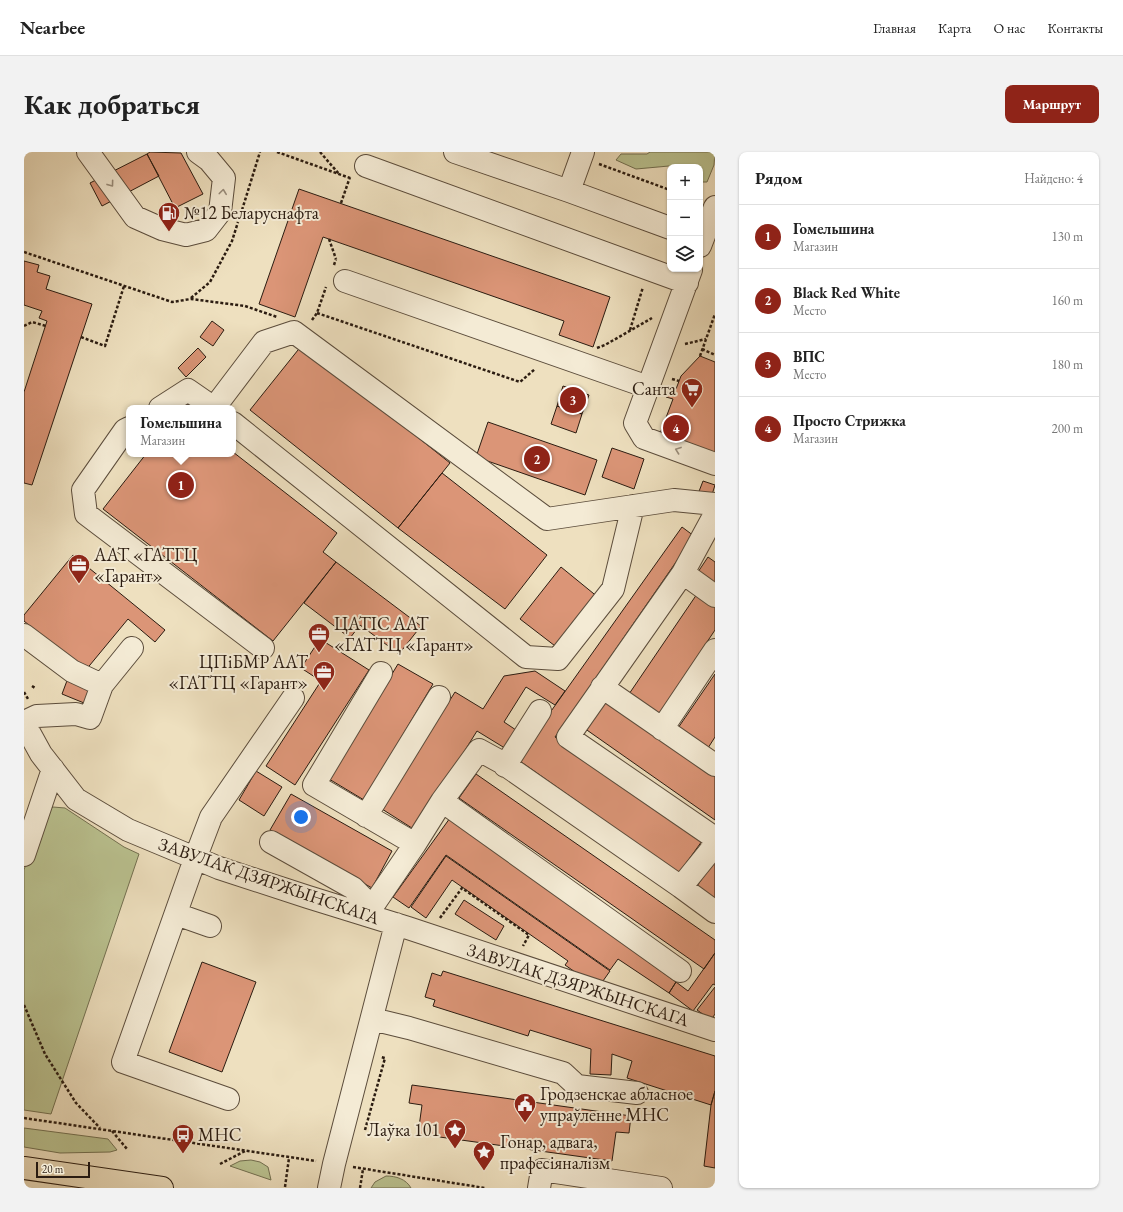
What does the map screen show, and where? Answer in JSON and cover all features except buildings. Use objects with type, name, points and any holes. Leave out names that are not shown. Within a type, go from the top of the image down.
[{"type":"main road","points":[[24,1168],[162,1188]]},
{"type":"street","points":[[88,152],[136,217],[162,229],[186,235],[206,230],[220,212],[224,178],[209,160],[198,152]]},
{"type":"street","points":[[455,152],[569,191],[667,227]]},
{"type":"street","points":[[569,191],[582,154]]},
{"type":"street","points":[[366,166],[689,276],[635,423],[644,438],[715,464]]},
{"type":"street","points":[[704,242],[715,207]]},
{"type":"street","points":[[336,270],[558,356],[648,387]]},
{"type":"street","points":[[216,405],[264,342],[294,332],[547,519],[674,500],[715,504]]},
{"type":"street","points":[[165,405],[188,390],[210,405]]},
{"type":"street","points":[[236,425],[526,657],[558,659],[613,589],[633,506]]},
{"type":"street","points":[[126,430],[84,490],[86,514],[263,648]]},
{"type":"street","points":[[715,514],[683,573],[568,737],[715,838]]},
{"type":"street","points":[[683,573],[715,596]]},
{"type":"street","points":[[24,635],[72,671],[102,685]]},
{"type":"street","points":[[28,720],[76,714],[90,718],[102,685],[132,648]]},
{"type":"street","points":[[662,729],[715,650]]},
{"type":"street","points":[[381,673],[314,785],[415,844]]},
{"type":"street","points":[[602,687],[662,729],[713,760]]},
{"type":"street","points":[[366,816],[439,697]]},
{"type":"street","points":[[228,1099],[123,1062],[211,817],[292,698]]},
{"type":"street","points":[[505,766],[540,711]]},
{"type":"street","name":"ЗАВУЛАК ДЗЯРЖЫНСКАГА","points":[[28,720],[41,754],[76,799],[128,830],[195,859],[308,897],[370,911],[396,924],[715,1030]]},
{"type":"street","points":[[271,842],[353,888],[370,911],[442,801],[480,750],[681,887],[715,912]]},
{"type":"street","points":[[24,855],[31,809],[53,769]]},
{"type":"street","points":[[442,801],[680,971]]},
{"type":"street","points":[[681,887],[715,845]]},
{"type":"street","points":[[176,914],[210,926]]},
{"type":"street","name":"ЗАВУЛАК ДЗЯРЖЫНСКАГА","points":[[330,1188],[334,1164],[396,924]]},
{"type":"street","points":[[372,1019],[409,1028],[563,1073],[577,1086],[637,1093]]},
{"type":"street","points":[[540,1188],[542,1170],[661,1188]]},
{"type":"path","points":[[320,152],[340,174]]},
{"type":"path","points":[[582,154],[667,189]]},
{"type":"path","points":[[310,322],[317,313],[336,270],[329,239]]},
{"type":"path","points":[[24,252],[172,302],[191,299],[245,306],[280,318]]},
{"type":"path","points":[[630,330],[644,283]]},
{"type":"path","points":[[81,338],[105,346],[124,286]]},
{"type":"path","points":[[317,313],[520,382],[532,372],[543,356],[558,356],[605,345],[679,303]]},
{"type":"path","points":[[700,356],[715,314]]},
{"type":"path","points":[[24,326],[32,322],[46,326]]},
{"type":"path","points":[[702,350],[715,355]]},
{"type":"path","points":[[24,692],[28,720]]},
{"type":"path","points":[[428,935],[462,888],[528,935],[514,963]]},
{"type":"path","points":[[24,1005],[45,1054],[76,1103],[100,1129]]},
{"type":"path","points":[[24,1118],[319,1162]]},
{"type":"path","points":[[111,1131],[127,1150]]},
{"type":"path","points":[[220,1164],[245,1151]]},
{"type":"path","points":[[285,1187],[289,1158]]},
{"type":"path","points":[[352,1167],[485,1188]]},
{"type":"path","points":[[360,1188],[363,1169]]},
{"type":"green space","points":[[650,152],[715,152],[714,165],[707,182],[703,182],[703,164],[667,164],[667,166],[636,169],[616,160],[621,154],[647,154]]},
{"type":"green space","points":[[53,807],[65,808],[124,847],[139,854],[51,1114],[24,1110],[24,870],[40,819]]},
{"type":"green space","points":[[24,1128],[108,1139],[117,1150],[110,1152],[60,1153],[24,1147]]},
{"type":"green space","points":[[251,1160],[260,1162],[268,1167],[271,1180],[230,1166],[240,1161]]},
{"type":"green space","points":[[386,1176],[400,1179],[406,1182],[411,1188],[371,1188],[375,1182]]},
{"type":"place","name":"№12 Беларуснафта","points":[[169,232]]},
{"type":"place","name":"ВПС","points":[[573,400]]},
{"type":"place","name":"Санта","points":[[692,408]]},
{"type":"place","name":"Просто Стрижка","points":[[676,428]]},
{"type":"place","name":"Black Red White","points":[[537,459]]},
{"type":"place","name":"Гомельшина","points":[[181,485]]},
{"type":"place","name":"ААТ «ГАТГЦ «Гарант»","points":[[79,584]]},
{"type":"place","name":"ЦАТІС ААТ «ГАТТЦ «Гарант»","points":[[319,654]]},
{"type":"place","name":"ЦПіБМР ААТ «ГАТТЦ «Гарант»","points":[[324,692]]},
{"type":"place","name":"Гродзенскае абласное упраўленне МНС","points":[[525,1124]]},
{"type":"place","name":"Лаўка 101","points":[[455,1150]]},
{"type":"place","name":"МНС","points":[[183,1154]]},
{"type":"place","name":"Гонар, адвага, прафесіяналізм","points":[[484,1172]]}]
